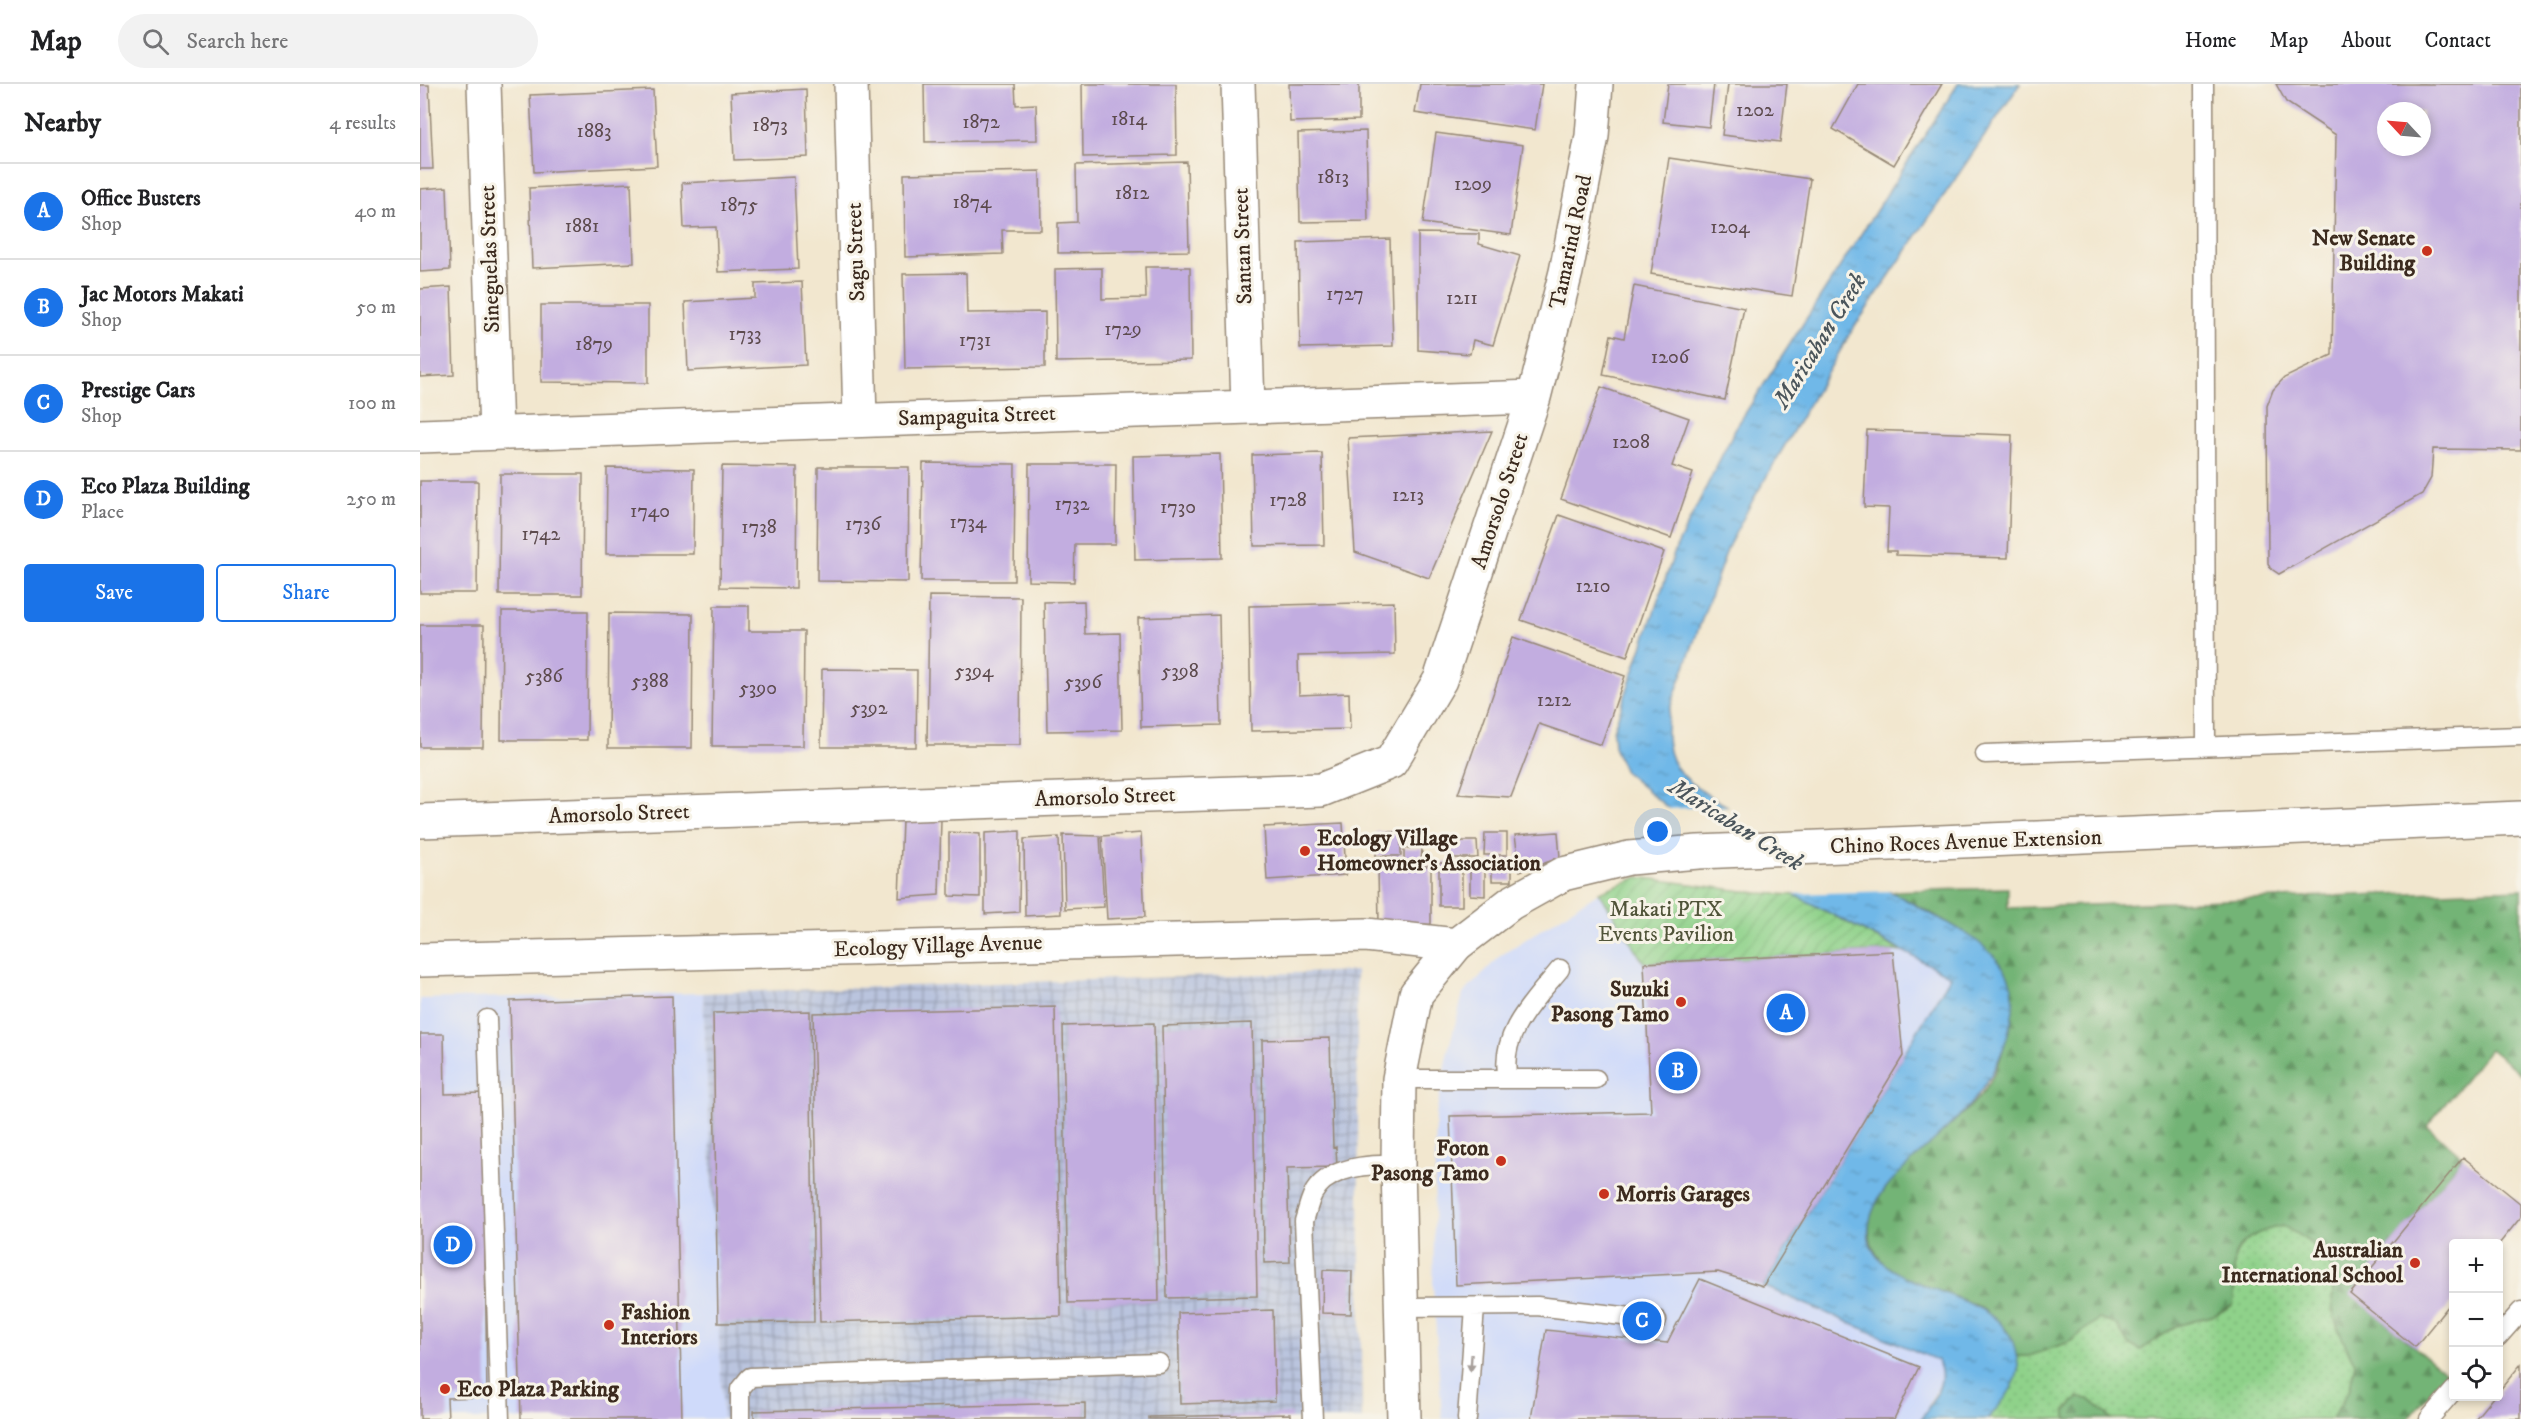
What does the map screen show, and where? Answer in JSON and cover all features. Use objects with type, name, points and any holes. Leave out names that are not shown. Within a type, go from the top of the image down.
[{"type":"street","name":"Sineguelas Street","points":[[484,84],[496,433]]},
{"type":"street","name":"Sagu Street","points":[[851,84],[860,420]]},
{"type":"street","name":"Santan Street","points":[[1238,84],[1248,407]]},
{"type":"street","name":"Tamarind Road","points":[[1534,397],[1566,272],[1592,136],[1596,84]]},
{"type":"street","name":"Sampaguita Street","points":[[420,436],[1534,397]]},
{"type":"street","name":"Amorsolo Street","points":[[420,821],[1321,790],[1391,762],[1440,680],[1534,397]]},
{"type":"street","name":"Chino Roces Avenue Extension","points":[[1404,1419],[1398,1165],[1399,1079],[1416,994],[1456,945],[1511,903],[1563,874],[1629,858],[1698,852],[2521,818]]},
{"type":"street","name":"Ecology Village Avenue","points":[[420,960],[1366,935],[1456,945]]},
{"type":"lane","points":[[2204,84],[2206,746]]},
{"type":"lane","points":[[1985,754],[2521,736]]},
{"type":"lane","points":[[1508,1079],[1505,1066],[1506,1050],[1512,1035],[1524,1012],[1560,969]]},
{"type":"lane","points":[[487,1019],[500,1419]]},
{"type":"lane","points":[[1399,1079],[1596,1079]]},
{"type":"lane","points":[[1313,1419],[1304,1221],[1314,1192],[1335,1174],[1362,1165],[1398,1165]]},
{"type":"lane","points":[[1401,1307],[1537,1306],[1657,1320]]},
{"type":"lane","points":[[1467,1419],[1475,1307]]},
{"type":"lane","points":[[2503,1332],[2521,1311]]},
{"type":"lane","points":[[740,1419],[740,1389],[750,1377],[1158,1363]]},
{"type":"lane","points":[[2429,1419],[2449,1396]]},
{"type":"shaded area","points":[[1638,877],[1758,893],[1795,895],[1951,976],[1763,1286],[1937,1360],[1941,1366],[1942,1380],[1921,1419],[1442,1419],[1433,1286],[1436,1115],[1447,1055],[1463,994],[1500,956],[1599,892]]},
{"type":"shaded area","points":[[1356,971],[1362,1419],[723,1419],[703,993]]},
{"type":"shaded area","points":[[703,993],[723,1419],[420,1419],[420,999]]},
{"type":"green space","name":"Makati PTX Events Pavilion","points":[[1638,877],[1758,893],[1795,895],[1903,952],[1644,963],[1599,892]]},
{"type":"green space","points":[[2008,888],[2008,908],[2521,889],[2521,1074],[2490,1049],[2427,1126],[2463,1157],[2351,1294],[2446,1373],[2408,1419],[2332,1419],[2350,1388],[2355,1363],[2339,1332],[2333,1311],[2332,1269],[2322,1253],[2283,1226],[2252,1236],[2240,1247],[2234,1262],[2233,1305],[2215,1315],[2176,1326],[2141,1350],[2128,1344],[2117,1325],[2099,1319],[2069,1342],[2029,1356],[2016,1356],[2010,1339],[1984,1310],[1964,1300],[1914,1283],[1886,1265],[1876,1253],[1870,1237],[1871,1217],[1879,1198],[1912,1159],[1971,1106],[1984,1091],[2002,1054],[2010,998],[2009,979],[1987,949],[1961,930],[1890,891]]},
{"type":"green space","points":[[2283,1226],[2315,1246],[2332,1269],[2333,1311],[2339,1332],[2355,1363],[2350,1388],[2332,1419],[2112,1419],[2089,1399],[2065,1410],[2067,1419],[1988,1419],[2013,1382],[2016,1374],[2016,1356],[2029,1356],[2069,1342],[2099,1319],[2117,1325],[2128,1344],[2141,1350],[2176,1326],[2215,1315],[2236,1283],[2234,1261],[2237,1251],[2254,1235]]},
{"type":"green space","points":[[2078,1398],[2089,1399],[2112,1419],[2067,1419],[2065,1411]]},
{"type":"water","name":"Maricaban Creek","points":[[1958,84],[2020,84],[1851,332],[1754,498],[1728,547],[1669,711],[1667,732],[1672,761],[1684,776],[1704,793],[1965,933],[1997,959],[2012,986],[2011,1022],[1997,1065],[1987,1082],[1963,1112],[1893,1180],[1882,1193],[1874,1208],[1869,1237],[1878,1258],[1899,1273],[1983,1310],[2004,1327],[2015,1350],[2018,1365],[2017,1376],[2006,1396],[1988,1419],[1921,1419],[1941,1383],[1942,1376],[1937,1360],[1763,1286],[1951,976],[1795,895],[1673,812],[1625,772],[1614,747],[1613,731],[1676,548],[1735,429]]},
{"type":"pier","points":[[1735,806],[1896,891],[1789,894],[1665,809]]},
{"type":"building","points":[[924,84],[1015,84],[1016,105],[1036,104],[1037,140],[925,142]]},
{"type":"building","points":[[1082,84],[1176,84],[1177,155],[1083,157]]},
{"type":"building","points":[[1289,84],[1359,84],[1359,120],[1290,122]]},
{"type":"building","points":[[1420,84],[1542,84],[1535,130],[1415,113]]},
{"type":"building","points":[[1668,84],[1714,84],[1709,127],[1663,122]]},
{"type":"building","points":[[1728,84],[1787,84],[1780,142],[1722,135]]},
{"type":"building","points":[[1858,84],[1942,84],[1894,165],[1833,129]]},
{"type":"building","name":"New Senate Building","points":[[2276,84],[2521,84],[2521,450],[2433,449],[2431,478],[2422,494],[2279,574],[2270,568],[2268,563],[2267,406],[2273,390],[2284,378],[2332,355],[2336,135],[2286,102]]},
{"type":"building","points":[[420,85],[429,85],[433,169],[420,169]]},
{"type":"building","points":[[806,89],[808,157],[734,160],[731,93]]},
{"type":"building","points":[[653,90],[657,166],[534,172],[530,95]]},
{"type":"building","points":[[1366,131],[1368,221],[1300,222],[1298,133]]},
{"type":"building","points":[[1436,133],[1523,145],[1511,235],[1423,223]]},
{"type":"building","points":[[1669,158],[1810,179],[1792,296],[1651,274]]},
{"type":"building","points":[[1187,162],[1189,251],[1058,253],[1058,223],[1077,222],[1076,165]]},
{"type":"building","points":[[1040,171],[1041,230],[1002,230],[1003,254],[905,257],[904,174]]},
{"type":"building","points":[[794,177],[798,269],[718,272],[716,227],[684,228],[682,183]]},
{"type":"building","points":[[631,183],[634,263],[532,268],[529,188]]},
{"type":"building","points":[[447,187],[450,270],[420,272],[420,189]]},
{"type":"building","points":[[1418,233],[1479,234],[1479,244],[1520,256],[1493,345],[1473,340],[1470,354],[1418,350]]},
{"type":"building","points":[[1390,239],[1393,346],[1300,348],[1298,242]]},
{"type":"building","points":[[1145,267],[1190,267],[1191,360],[1056,362],[1055,269],[1102,268],[1102,299],[1146,298]]},
{"type":"building","points":[[966,273],[967,313],[1045,312],[1045,367],[905,369],[903,274]]},
{"type":"building","points":[[802,282],[806,365],[688,371],[685,302],[755,298],[755,284]]},
{"type":"building","points":[[1634,286],[1744,308],[1725,400],[1603,375],[1611,335],[1624,338]]},
{"type":"building","points":[[451,287],[454,375],[420,377],[420,289]]},
{"type":"building","points":[[541,305],[648,305],[648,383],[541,382]]},
{"type":"building","points":[[1601,387],[1689,418],[1672,466],[1693,473],[1671,538],[1561,499]]},
{"type":"building","points":[[1867,430],[2012,435],[2008,558],[1896,555],[1896,551],[1887,551],[1889,508],[1864,507]]},
{"type":"building","points":[[1492,431],[1429,578],[1355,552],[1348,438]]},
{"type":"building","points":[[1322,453],[1324,545],[1254,546],[1252,455]]},
{"type":"building","points":[[1220,454],[1222,558],[1135,560],[1133,456]]},
{"type":"building","points":[[923,463],[1015,464],[1014,581],[921,581]]},
{"type":"building","points":[[1029,464],[1116,464],[1115,544],[1075,544],[1074,582],[1028,581]]},
{"type":"building","points":[[722,466],[797,467],[796,588],[720,587]]},
{"type":"building","points":[[818,467],[909,467],[908,582],[817,581]]},
{"type":"building","points":[[607,468],[694,469],[693,554],[606,554]]},
{"type":"building","points":[[500,474],[583,474],[582,595],[499,595]]},
{"type":"building","points":[[420,481],[478,481],[477,593],[420,593]]},
{"type":"building","points":[[1559,515],[1664,552],[1627,657],[1521,620]]},
{"type":"building","points":[[929,596],[1021,597],[1020,745],[927,745]]},
{"type":"building","points":[[1084,601],[1085,634],[1120,633],[1122,730],[1047,731],[1044,602]]},
{"type":"building","points":[[1394,602],[1395,654],[1298,656],[1299,695],[1349,693],[1350,729],[1251,731],[1249,606]]},
{"type":"building","points":[[714,606],[749,606],[749,631],[804,631],[803,746],[712,746]]},
{"type":"building","points":[[502,611],[588,611],[587,740],[501,740]]},
{"type":"building","points":[[609,613],[693,614],[692,748],[608,748]]},
{"type":"building","points":[[1219,615],[1221,725],[1141,727],[1138,618]]},
{"type":"building","points":[[420,625],[484,625],[483,747],[420,747]]},
{"type":"building","points":[[1513,637],[1625,676],[1601,745],[1539,724],[1511,797],[1458,794]]},
{"type":"building","points":[[822,669],[917,670],[916,747],[821,747]]},
{"type":"building","points":[[941,819],[939,895],[899,898],[902,820]]},
{"type":"building","name":"Ecology Village Homeowner's Association","points":[[1343,823],[1346,875],[1267,880],[1264,827]]},
{"type":"building","points":[[1020,831],[1019,912],[985,914],[985,833]]},
{"type":"building","points":[[1406,831],[1420,831],[1420,844],[1406,844]]},
{"type":"building","points":[[949,832],[980,834],[980,897],[949,896]]},
{"type":"building","points":[[1376,832],[1401,832],[1401,856],[1376,856]]},
{"type":"building","points":[[1558,832],[1560,858],[1520,871],[1515,835]]},
{"type":"building","points":[[1141,833],[1145,917],[1107,919],[1102,836]]},
{"type":"building","points":[[1485,833],[1507,833],[1507,855],[1484,855]]},
{"type":"building","points":[[1063,835],[1100,836],[1104,907],[1065,909]]},
{"type":"building","points":[[1059,837],[1061,914],[1025,916],[1024,839]]},
{"type":"building","points":[[1450,841],[1477,841],[1478,858],[1450,858]]},
{"type":"building","points":[[1404,848],[1422,848],[1421,864],[1404,864]]},
{"type":"building","points":[[1492,858],[1512,858],[1512,881],[1492,881]]},
{"type":"building","points":[[1439,863],[1462,863],[1462,906],[1439,906]]},
{"type":"building","points":[[1470,864],[1485,864],[1485,896],[1470,895]]},
{"type":"building","points":[[1378,866],[1431,866],[1431,924],[1379,925]]},
{"type":"building","points":[[1893,951],[1903,1056],[1763,1286],[1718,1272],[1456,1285],[1450,1116],[1651,1112],[1644,963]]},
{"type":"building","points":[[672,996],[682,1419],[521,1419],[510,1001]]},
{"type":"building","points":[[1055,1007],[1061,1316],[820,1322],[813,1013]]},
{"type":"building","points":[[810,1011],[814,1322],[718,1323],[713,1013]]},
{"type":"building","points":[[1154,1023],[1159,1301],[1068,1303],[1063,1026]]},
{"type":"building","points":[[1252,1023],[1257,1296],[1167,1298],[1162,1026]]},
{"type":"building","points":[[420,1034],[444,1034],[445,1094],[483,1093],[487,1397],[447,1398],[448,1419],[420,1419]]},
{"type":"building","points":[[1330,1038],[1333,1148],[1336,1147],[1337,1167],[1287,1168],[1290,1262],[1264,1263],[1262,1040]]},
{"type":"building","name":"Australian International School","points":[[2463,1157],[2521,1204],[2521,1217],[2503,1239],[2449,1239],[2449,1305],[2415,1347],[2350,1294]]},
{"type":"building","points":[[1323,1270],[1352,1271],[1351,1314],[1322,1313]]},
{"type":"building","points":[[1700,1279],[1919,1367],[1894,1419],[1531,1419],[1546,1330],[1667,1343]]},
{"type":"building","points":[[1273,1310],[1275,1401],[1180,1404],[1178,1313]]},
{"type":"building","points":[[2521,1364],[2521,1419],[2475,1419],[2490,1401],[2503,1401],[2503,1386]]},
{"type":"building","points":[[1085,1403],[1085,1419],[754,1419],[754,1411]]},
{"type":"building","points":[[1291,1414],[1291,1419],[1149,1419],[1149,1417]]},
{"type":"place","name":"New Senate Building","points":[[2427,251]]},
{"type":"place","name":"Ecology Village Homeowner's Association","points":[[1305,851]]},
{"type":"place","name":"Suzuki Pasong Tamo","points":[[1681,1002]]},
{"type":"place","name":"Office Busters","points":[[1786,1013]]},
{"type":"place","name":"Jac Motors Makati","points":[[1678,1071]]},
{"type":"place","name":"Foton Pasong Tamo","points":[[1501,1161]]},
{"type":"place","name":"Morris Garages","points":[[1604,1194]]},
{"type":"place","name":"Eco Plaza Building","points":[[453,1245]]},
{"type":"place","name":"Australian International School","points":[[2415,1263]]},
{"type":"place","name":"Prestige Cars","points":[[1642,1321]]},
{"type":"place","name":"Fashion Interiors","points":[[609,1325]]},
{"type":"place","name":"Eco Plaza Parking","points":[[445,1389]]}]
